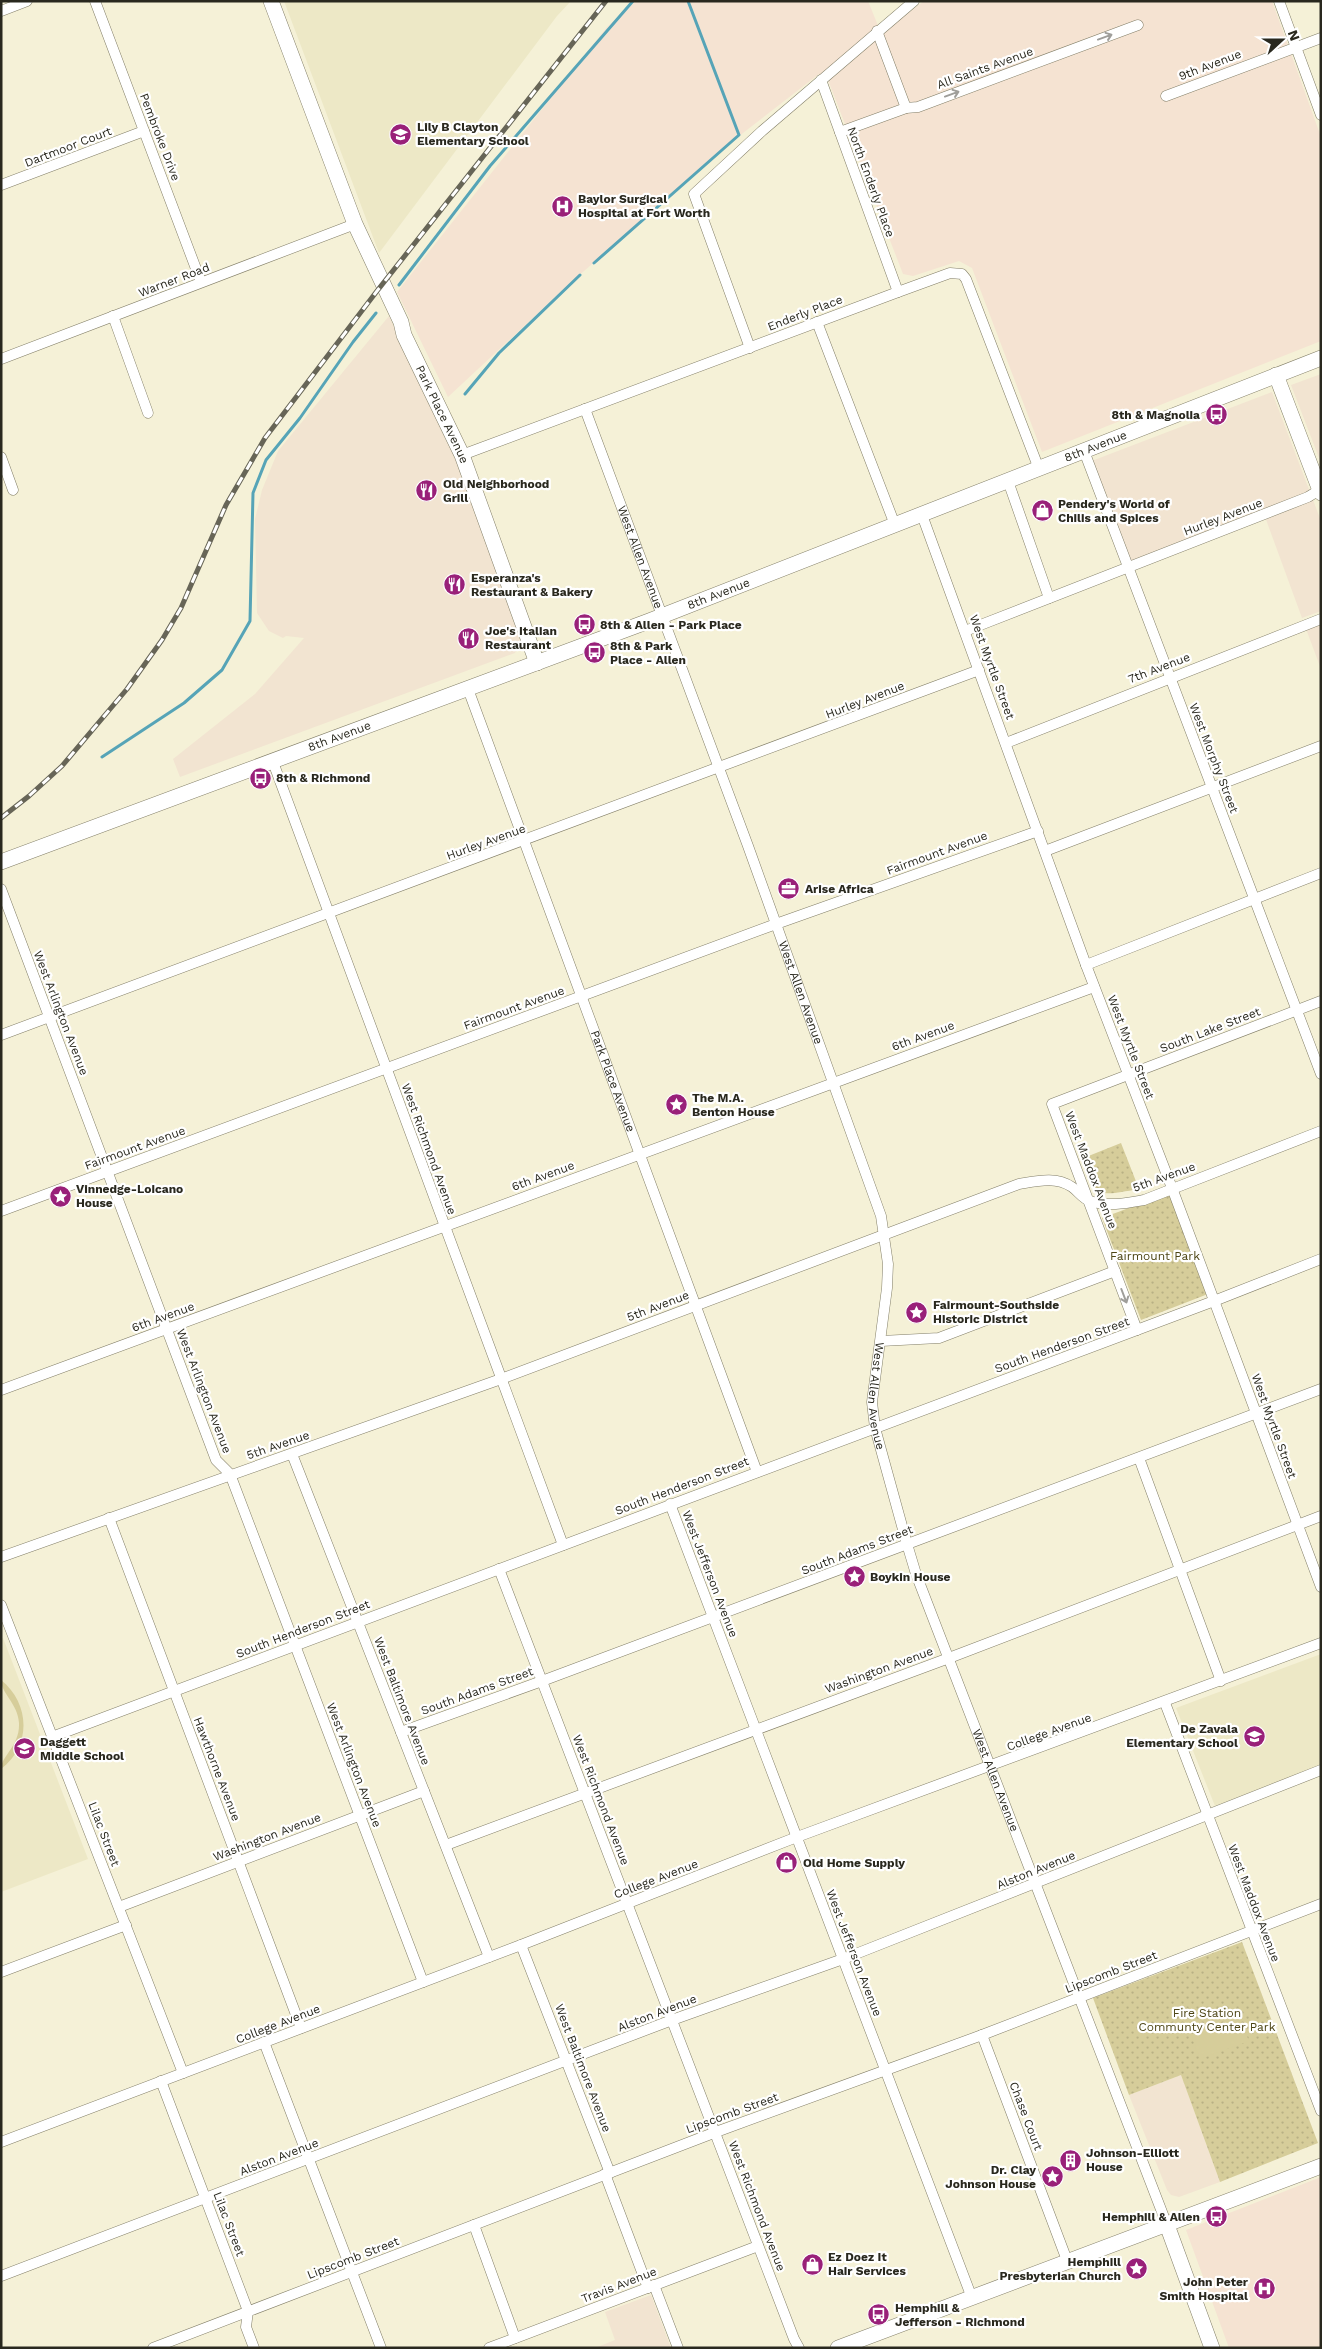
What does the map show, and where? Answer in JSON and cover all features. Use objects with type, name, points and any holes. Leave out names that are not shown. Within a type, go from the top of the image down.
[{"type":"main road","name":"Park Place Avenue","points":[[271,1],[358,230],[400,322],[404,336],[462,455],[537,663]]},
{"type":"main road","name":"8th Avenue","points":[[1,862],[663,616],[1321,358]]},
{"type":"main road","points":[[1276,375],[1320,491]]},
{"type":"main road","points":[[838,2348],[1068,2263],[1321,2166]]},
{"type":"main road","name":"West Allen Avenue","points":[[1167,2225],[1212,2348]]},
{"type":"street","points":[[1,11],[27,1]]},
{"type":"street","name":"Pembroke Drive","points":[[95,1],[202,282]]},
{"type":"street","points":[[750,348],[694,194],[821,80],[914,1]]},
{"type":"street","points":[[1279,1],[1294,47],[1321,115]]},
{"type":"street","name":"All Saints Avenue","points":[[840,132],[906,108],[918,106],[1138,25]]},
{"type":"street","points":[[877,31],[906,108]]},
{"type":"street","name":"9th Avenue","points":[[1166,96],[1321,38]]},
{"type":"street","name":"North Enderly Place","points":[[821,80],[898,292]]},
{"type":"street","name":"Dartmoor Court","points":[[1,186],[144,131]]},
{"type":"street","name":"Warner Road","points":[[1,359],[202,282],[358,230]]},
{"type":"street","name":"Enderly Place","points":[[462,455],[950,273],[962,274],[966,279],[1039,469]]},
{"type":"street","points":[[113,316],[148,413]]},
{"type":"street","points":[[817,322],[895,525]]},
{"type":"street","name":"West Allen Avenue","points":[[585,409],[719,768],[881,1216],[888,1264],[881,1341],[872,1402],[875,1428],[907,1544],[990,1767],[1167,2225]]},
{"type":"street","name":"West Morphy Street","points":[[1084,451],[1321,1074]]},
{"type":"street","points":[[1,457],[13,490]]},
{"type":"street","points":[[1008,481],[1049,598]]},
{"type":"street","name":"Hurley Avenue","points":[[965,631],[1320,491]]},
{"type":"street","name":"West Myrtle Street","points":[[922,515],[1094,987],[1172,1188],[1321,1587]]},
{"type":"street","name":"7th Avenue","points":[[1006,743],[1321,619]]},
{"type":"street","name":"Hurley Avenue","points":[[1,1035],[524,842],[979,670]]},
{"type":"street","name":"Park Place Avenue","points":[[468,689],[757,1472]]},
{"type":"street","points":[[1045,851],[1321,746]]},
{"type":"street","name":"West Richmond Avenue","points":[[273,762],[563,1545]]},
{"type":"street","name":"Fairmount Avenue","points":[[1,1212],[776,924],[1038,831]]},
{"type":"street","points":[[1086,965],[1321,872]]},
{"type":"street","name":"West Arlington Avenue","points":[[1,889],[216,1460],[230,1474],[424,1982]]},
{"type":"street","name":"6th Avenue","points":[[1,1390],[1094,987]]},
{"type":"street","name":"South Lake Street","points":[[1052,1104],[1321,1002]]},
{"type":"street","name":"West Maddox Avenue","points":[[1052,1104],[1137,1330]]},
{"type":"street","name":"5th Avenue","points":[[1,1557],[230,1474],[261,1466],[502,1379],[1019,1184],[1041,1180],[1056,1180],[1072,1186],[1089,1201],[1124,1204],[1144,1200],[1321,1131]]},
{"type":"street","name":"South Henderson Street","points":[[52,1737],[1214,1301],[1321,1258]]},
{"type":"street","points":[[881,1341],[939,1338],[1115,1271]]},
{"type":"street","name":"South Adams Street","points":[[401,1732],[1321,1390]]},
{"type":"street","name":"West Baltimore Avenue","points":[[292,1454],[489,1957]]},
{"type":"street","points":[[1139,1458],[1221,1681]]},
{"type":"street","name":"West Jefferson Avenue","points":[[670,1504],[972,2298]]},
{"type":"street","name":"Washington Avenue","points":[[446,1845],[584,1792],[949,1658],[1321,1516]]},
{"type":"street","name":"Hawthorne Avenue","points":[[109,1518],[301,2028]]},
{"type":"street","name":"West Richmond Avenue","points":[[499,1569],[716,2132],[758,2246],[799,2348]]},
{"type":"street","name":"Lilac Street","points":[[1,1605],[183,2073]]},
{"type":"street","name":"College Avenue","points":[[1,2142],[522,1945],[797,1837],[1321,1643]]},
{"type":"street","name":"West Maddox Avenue","points":[[1164,1702],[1321,2112]]},
{"type":"street","name":"Alston Avenue","points":[[1,2276],[672,2020],[843,1959],[1321,1770]]},
{"type":"street","name":"Washington Avenue","points":[[119,1907],[424,1791]]},
{"type":"street","name":"Lipscomb Street","points":[[153,2348],[716,2132],[982,2035],[1321,1904]]},
{"type":"street","points":[[1,1972],[126,1925]]},
{"type":"street","name":"West Baltimore Avenue","points":[[522,1945],[651,2286],[678,2348]]},
{"type":"street","name":"Chase Court","points":[[982,2035],[1068,2263]]},
{"type":"street","points":[[264,2042],[310,2158],[381,2348]]},
{"type":"street","name":"Lilac Street","points":[[161,2081],[248,2311],[246,2326],[254,2348]]},
{"type":"street","points":[[474,2225],[515,2338]]},
{"type":"street","name":"Travis Avenue","points":[[489,2348],[758,2246]]},
{"type":"shaded area","name":"Lily B Clayton Elementary School","points":[[284,1],[571,1],[557,16],[379,253]]},
{"type":"shaded area","points":[[636,1],[868,1],[881,33],[924,1],[1272,1],[1321,137],[1321,341],[1042,452],[972,268],[959,261],[913,276],[903,274],[828,80],[819,74],[743,133],[576,278],[448,397],[397,292],[607,27]]},
{"type":"shaded area","points":[[389,316],[460,467],[521,642],[515,653],[180,777],[173,759],[255,694],[304,638],[286,636],[283,638],[269,631],[257,613],[255,519],[262,490],[278,451]]},
{"type":"shaded area","points":[[1321,374],[1321,463],[1291,385]]},
{"type":"shaded area","points":[[1272,392],[1321,521],[1321,611],[1302,618],[1264,514],[1128,567],[1089,462]]},
{"type":"shaded area","points":[[1321,624],[1321,669],[1306,629]]},
{"type":"shaded area","name":"Daggett Middle School","points":[[3,1638],[88,1859],[1,1892],[1,1639]]},
{"type":"shaded area","name":"De Zavala Elementary School","points":[[1321,1654],[1321,1765],[1215,1806],[1176,1708]]},
{"type":"shaded area","points":[[1181,2075],[1220,2182],[1179,2197],[1171,2195],[1167,2190],[1129,2095]]},
{"type":"shaded area","name":"John Peter Smith Hospital","points":[[1321,2177],[1321,2348],[1229,2348],[1186,2230]]},
{"type":"shaded area","points":[[651,2295],[671,2348],[595,2348],[615,2340],[605,2312]]},
{"type":"green space","points":[[1121,1143],[1139,1189],[1115,1193],[1100,1192],[1091,1182],[1081,1159]]},
{"type":"green space","name":"Fairmount Park","points":[[1169,1193],[1208,1294],[1141,1320],[1102,1218]]},
{"type":"green space","points":[[1,1680],[11,1689],[18,1700],[24,1725],[18,1749],[11,1760],[1,1769],[17,1738],[19,1723],[16,1710],[4,1690]]},
{"type":"green space","name":"Fire Station Communty Center Park","points":[[1242,1942],[1318,2143],[1220,2182],[1181,2075],[1129,2095],[1093,1998]]},
{"type":"green space","points":[[1239,2017],[1249,2041],[1200,2059],[1191,2035]]},
{"type":"waterway","points":[[399,285],[490,166],[633,1]]},
{"type":"waterway","points":[[594,263],[739,135],[688,1]]},
{"type":"waterway","points":[[465,394],[499,353],[580,275]]},
{"type":"waterway","points":[[102,757],[184,703],[222,670],[250,621],[253,493],[266,460],[300,418],[353,342],[376,313]]},
{"type":"railway","points":[[1,818],[62,766],[127,689],[162,640],[181,608],[226,505],[265,438],[377,291],[606,1]]},
{"type":"place","name":"Lily B Clayton Elementary School","points":[[401,134]]},
{"type":"place","name":"Baylor Surgical Hospital at Fort Worth","points":[[562,206]]},
{"type":"place","name":"8th & Magnolia","points":[[1216,415]]},
{"type":"place","name":"Old Neighborhood Grill","points":[[427,491]]},
{"type":"place","name":"Pendery's World of Chilis and Spices","points":[[1042,511]]},
{"type":"place","name":"Esperanza's Restaurant & Bakery","points":[[455,585]]},
{"type":"place","name":"8th & Allen - Park Place","points":[[584,625]]},
{"type":"place","name":"Joe's Italian Restaurant","points":[[469,638]]},
{"type":"place","name":"8th & Park Place - Allen","points":[[594,653]]},
{"type":"place","name":"8th & Richmond","points":[[260,778]]},
{"type":"place","name":"Arise Africa","points":[[789,889]]},
{"type":"place","name":"The M.A. Benton House","points":[[676,1105]]},
{"type":"place","name":"Vinnedge-Loicano House","points":[[60,1196]]},
{"type":"place","name":"Fairmount-Southside Historic District","points":[[917,1312]]},
{"type":"place","name":"Boykin House","points":[[854,1577]]},
{"type":"place","name":"De Zavala Elementary School","points":[[1254,1736]]},
{"type":"place","name":"Daggett Middle School","points":[[24,1749]]},
{"type":"place","name":"Old Home Supply","points":[[787,1863]]},
{"type":"place","name":"Johnson-Elliott House","points":[[1070,2160]]},
{"type":"place","name":"Dr. Clay Johnson House","points":[[1052,2177]]},
{"type":"place","name":"Hemphill & Allen","points":[[1216,2217]]},
{"type":"place","name":"Ez Doez It Hair Services","points":[[812,2264]]},
{"type":"place","name":"Hemphill Presbyterian Church","points":[[1137,2269]]},
{"type":"place","name":"John Peter Smith Hospital","points":[[1264,2289]]},
{"type":"place","name":"Hemphill & Jefferson - Richmond","points":[[879,2315]]}]
